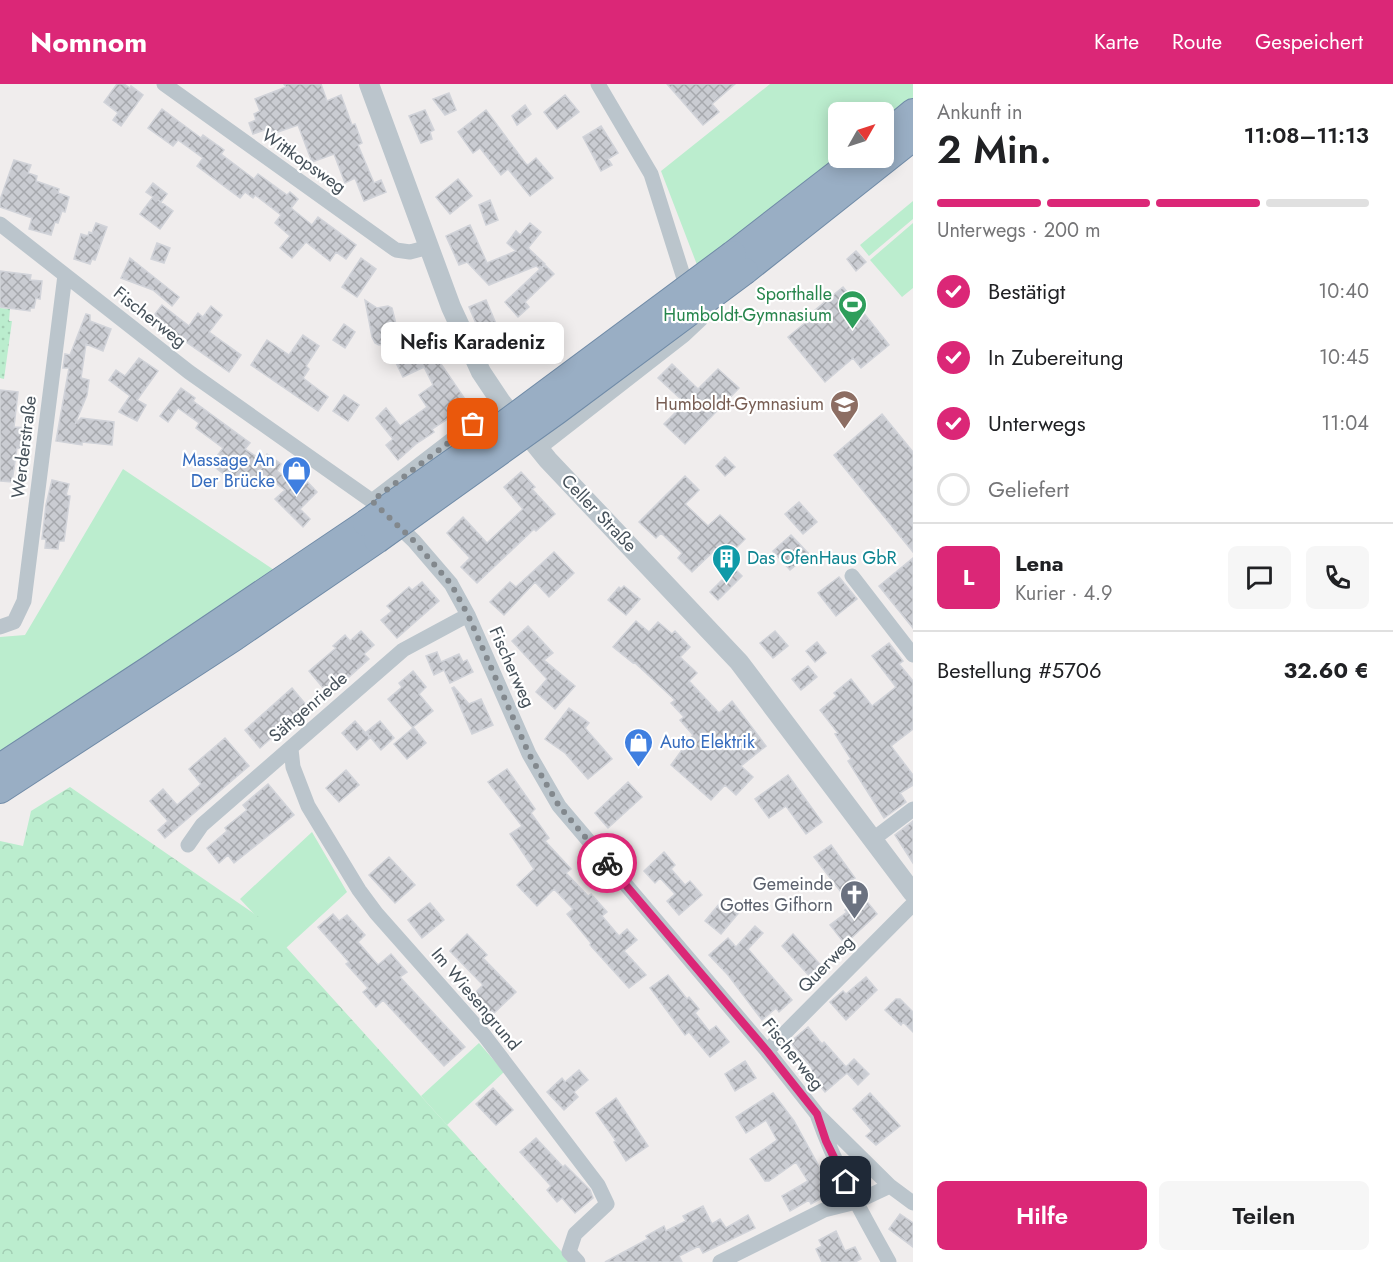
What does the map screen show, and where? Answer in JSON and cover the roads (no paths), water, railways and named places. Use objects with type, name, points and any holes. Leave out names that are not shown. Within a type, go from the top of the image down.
[{"type":"highway","points":[[894,128],[913,112]]},
{"type":"highway","points":[[739,263],[913,138]]},
{"type":"highway","points":[[0,767],[372,521],[540,424],[739,263],[846,168]]},
{"type":"highway","points":[[0,790],[235,636],[372,521]]},
{"type":"street","name":"Wittkopsweg","points":[[164,84],[396,250],[410,252],[429,247]]},
{"type":"street","name":"Celler Straße","points":[[369,84],[451,307],[481,372],[501,402],[538,448],[739,662],[913,893]]},
{"type":"street","points":[[538,448],[675,342],[701,319],[693,306],[651,174],[598,84]]},
{"type":"street","name":"Fischerweg","points":[[0,224],[189,372],[372,521],[414,541],[451,584],[468,615],[529,754],[559,806],[767,1051],[817,1114],[890,1186],[913,1203]]},
{"type":"street","name":"Werderstraße","points":[[7,624],[24,602],[65,275]]},
{"type":"street","points":[[372,521],[501,402]]},
{"type":"street","points":[[852,576],[913,654]]},
{"type":"street","name":"Säftgenriede","points":[[188,845],[202,825],[403,650],[468,615]]},
{"type":"street","name":"Im Wiesengrund","points":[[291,749],[293,767],[308,806],[359,890],[376,913],[484,1035],[598,1185],[607,1204],[575,1234],[569,1252],[578,1262]]},
{"type":"street","points":[[872,840],[913,809]]},
{"type":"street","name":"Querweg","points":[[767,1051],[913,904]]},
{"type":"street","points":[[817,1114],[826,1141],[889,1262]]},
{"type":"street","points":[[720,1262],[824,1210],[856,1202],[890,1186]]},
{"type":"place","name":"Sporthalle Humboldt-Gymnasium","points":[[853,330]]},
{"type":"place","name":"Nefis Karadeniz","points":[[473,424]]},
{"type":"place","name":"Humboldt-Gymnasium","points":[[845,430]]},
{"type":"place","name":"Massage An Der Brücke","points":[[296,496]]},
{"type":"place","name":"Das OfenHaus GbR","points":[[726,584]]},
{"type":"place","name":"Auto Elektrik","points":[[639,768]]},
{"type":"place","name":"Gemeinde Gottes Gifhorn","points":[[854,920]]}]
